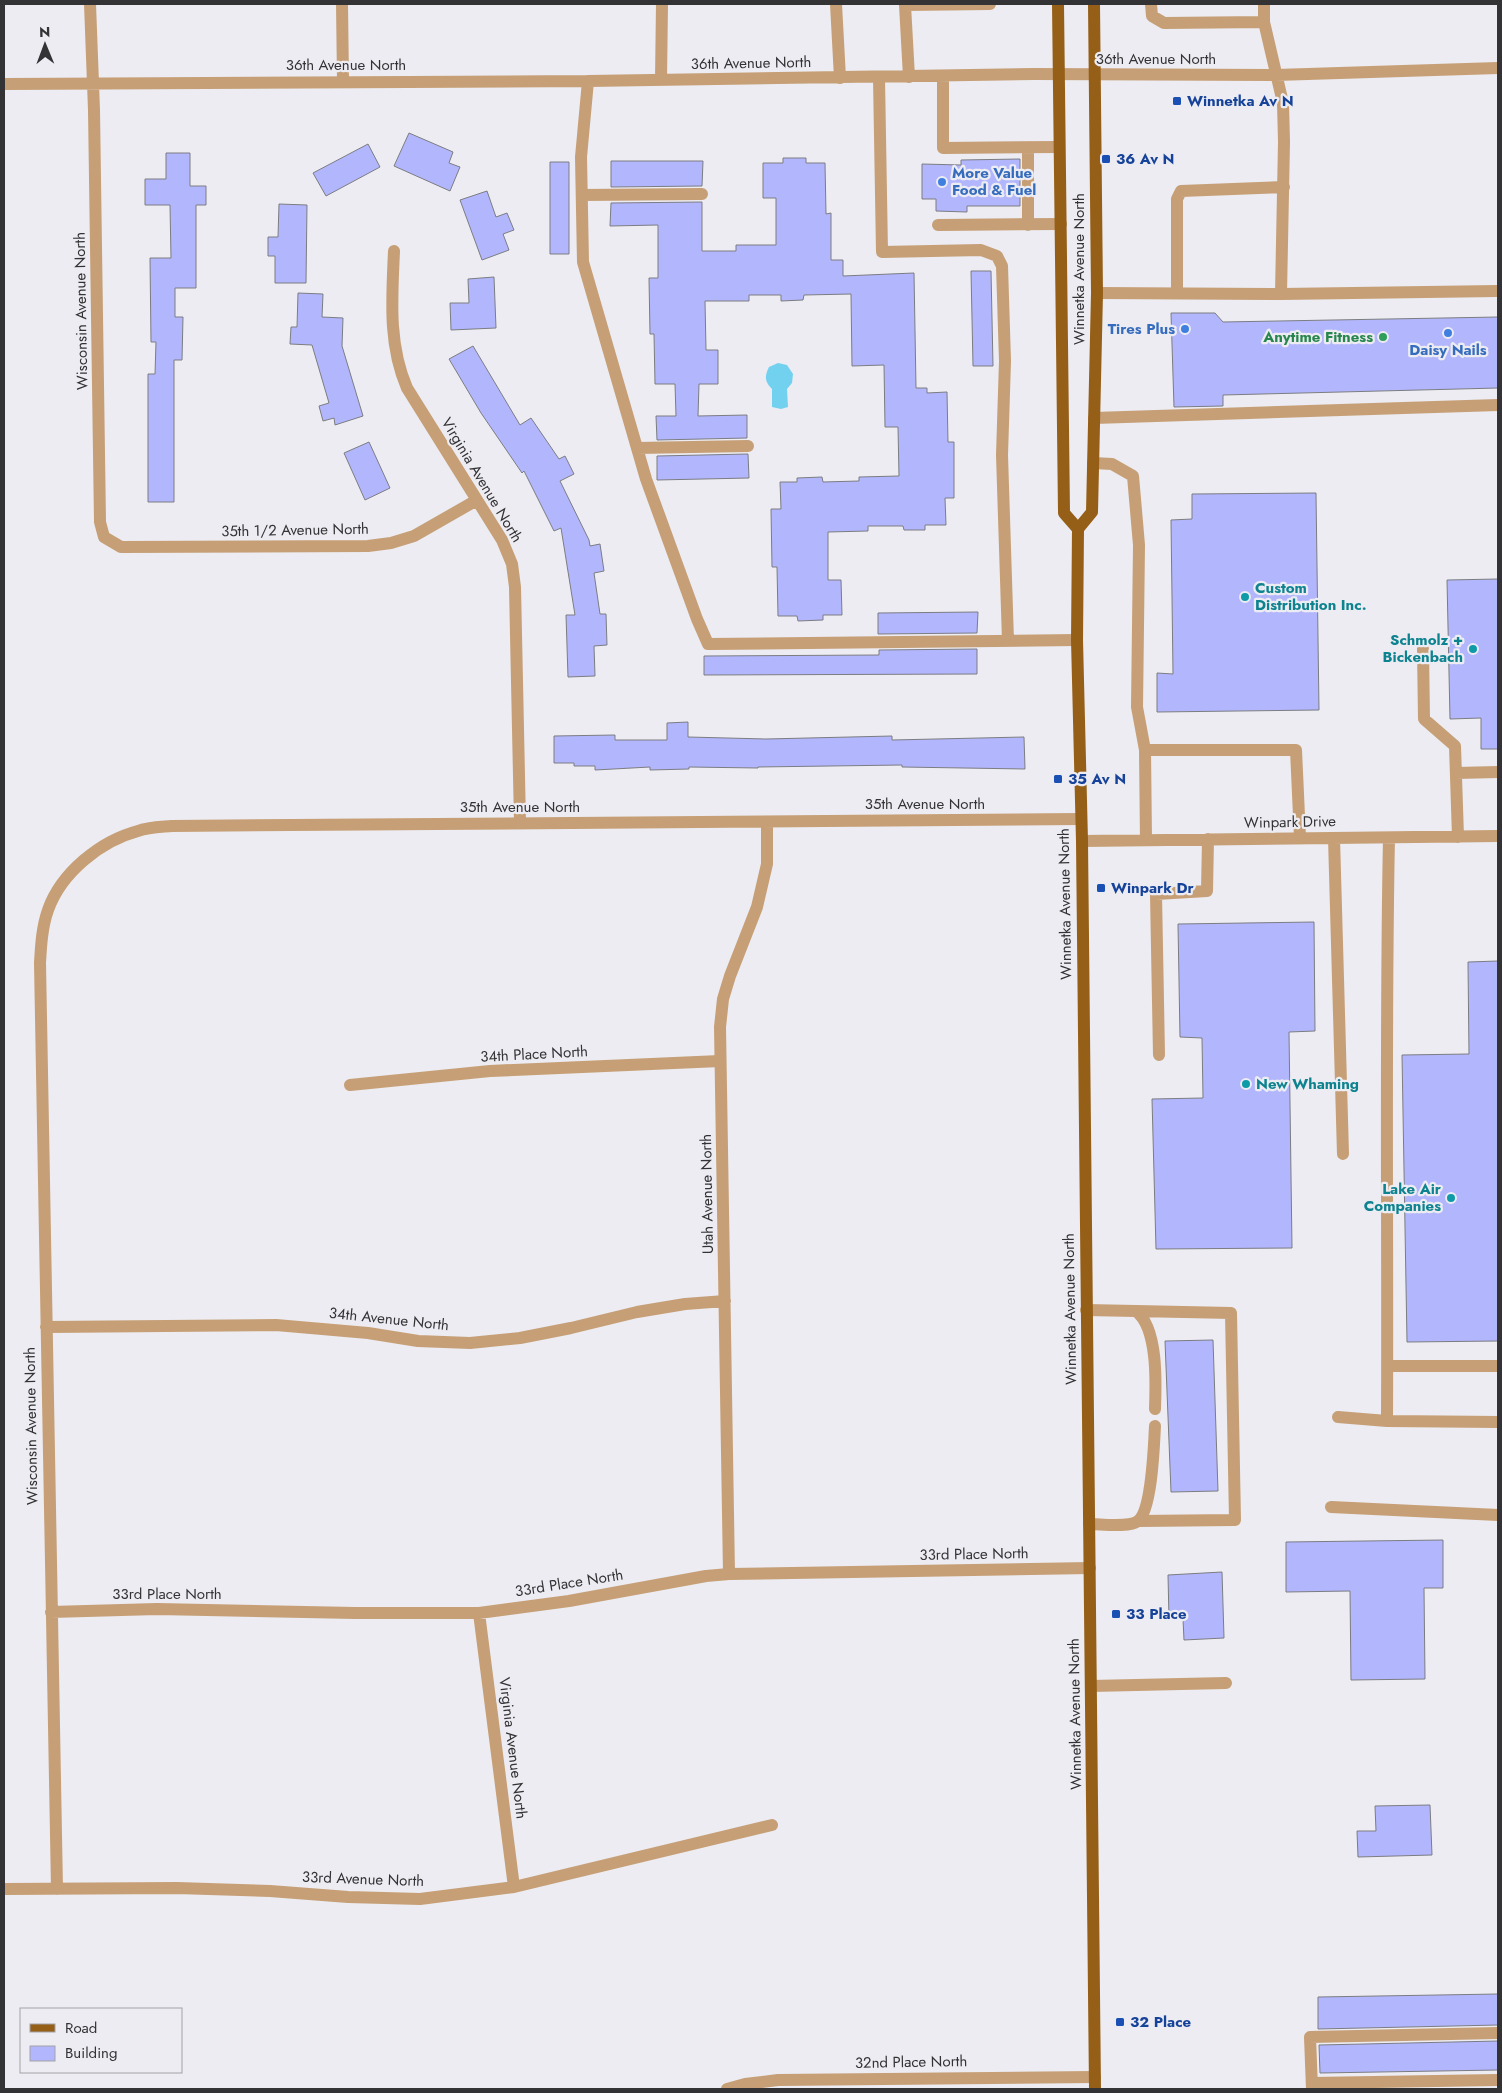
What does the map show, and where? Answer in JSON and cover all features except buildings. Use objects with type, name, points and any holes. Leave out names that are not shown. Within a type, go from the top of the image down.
[{"type":"main road","name":"Winnetka Avenue North","points":[[1058,4],[1064,513],[1078,529]]},
{"type":"main road","name":"Winnetka Avenue North","points":[[1094,4],[1097,293],[1092,512],[1078,529],[1077,640],[1082,841],[1095,2083]]},
{"type":"street","name":"Wisconsin Avenue North","points":[[90,4],[100,522],[104,537]]},
{"type":"street","points":[[342,4],[343,81]]},
{"type":"street","points":[[661,80],[662,4]]},
{"type":"street","points":[[836,4],[840,78]]},
{"type":"street","points":[[909,77],[905,5],[990,4]]},
{"type":"street","points":[[1151,4],[1152,16],[1164,23],[1264,22]]},
{"type":"street","points":[[1264,4],[1264,22],[1283,104],[1282,294]]},
{"type":"street","name":"36th Avenue North","points":[[4,84],[588,81],[879,78],[1034,74],[1276,75],[1498,68]]},
{"type":"street","points":[[943,76],[942,148],[1059,147]]},
{"type":"street","points":[[879,78],[882,252],[981,250],[997,256],[1002,266],[1005,361],[1002,455],[1008,641]]},
{"type":"street","points":[[588,81],[582,157],[583,262],[637,448],[697,619],[708,644],[1077,640]]},
{"type":"street","points":[[1028,148],[1028,224]]},
{"type":"street","points":[[1177,293],[1177,200],[1181,191],[1284,187]]},
{"type":"street","points":[[582,195],[702,194]]},
{"type":"street","points":[[938,226],[1060,224]]},
{"type":"street","name":"Virginia Avenue North","points":[[394,251],[392,310],[394,347],[399,370],[407,388],[502,540],[512,564],[515,587],[520,823]]},
{"type":"street","points":[[1097,293],[1282,294],[1498,291]]},
{"type":"street","points":[[1094,418],[1498,405]]},
{"type":"street","points":[[637,448],[748,446]]},
{"type":"street","points":[[1093,462],[1112,464],[1133,476],[1139,545],[1137,708],[1145,750],[1146,840]]},
{"type":"street","name":"35th 1/2 Avenue North","points":[[104,537],[121,547],[368,546],[391,544],[414,536],[477,500]]},
{"type":"street","points":[[1423,649],[1424,719],[1455,746],[1458,837]]},
{"type":"street","points":[[1145,750],[1296,750],[1300,838]]},
{"type":"street","points":[[1456,773],[1498,772]]},
{"type":"street","name":"35th Avenue North","points":[[40,964],[42,936],[48,909],[62,884],[80,864],[106,843],[138,830],[172,826],[1080,819]]},
{"type":"street","name":"Utah Avenue North","points":[[729,1574],[720,1026],[723,999],[757,907],[767,864],[767,822]]},
{"type":"street","name":"Winpark Drive","points":[[1082,841],[1498,836]]},
{"type":"street","points":[[1334,838],[1343,1154]]},
{"type":"street","points":[[1387,1421],[1385,1046],[1389,838]]},
{"type":"street","points":[[1159,1055],[1156,894],[1207,891],[1208,839]]},
{"type":"street","name":"Wisconsin Avenue North","points":[[40,964],[57,1889]]},
{"type":"street","name":"34th Place North","points":[[350,1085],[490,1071],[720,1061]]},
{"type":"street","name":"34th Avenue North","points":[[46,1327],[276,1325],[368,1333],[418,1341],[470,1343],[520,1338],[572,1328],[637,1312],[685,1304],[725,1301]]},
{"type":"street","points":[[1086,1310],[1231,1313],[1235,1520],[1138,1521],[1128,1524],[1089,1524]]},
{"type":"street","points":[[1136,1311],[1148,1325],[1154,1370],[1155,1409]]},
{"type":"street","points":[[1387,1366],[1498,1366]]},
{"type":"street","points":[[1338,1417],[1387,1421],[1498,1422]]},
{"type":"street","points":[[1138,1521],[1144,1514],[1151,1482],[1155,1426]]},
{"type":"street","points":[[1332,1507],[1498,1515]]},
{"type":"street","name":"33rd Place North","points":[[51,1612],[157,1609],[479,1613],[569,1601],[706,1576],[729,1574],[1090,1568]]},
{"type":"street","name":"Virginia Avenue North","points":[[479,1613],[514,1887]]},
{"type":"street","points":[[1091,1686],[1226,1683]]},
{"type":"street","name":"33rd Avenue North","points":[[4,1889],[186,1888],[420,1899],[514,1887],[772,1825]]},
{"type":"street","points":[[1498,2033],[1310,2037],[1312,2086],[1498,2080]]},
{"type":"street","name":"32nd Place North","points":[[727,2089],[745,2084],[1095,2083]]},
{"type":"water","points":[[778,363],[787,365],[793,374],[792,383],[787,389],[788,407],[781,409],[772,407],[772,389],[766,379],[769,367]]},
{"type":"place","name":"Winnetka Av N","points":[[1177,101]]},
{"type":"place","name":"36 Av N","points":[[1106,159]]},
{"type":"place","name":"More Value Food & Fuel","points":[[942,182]]},
{"type":"place","name":"Tires Plus","points":[[1185,329]]},
{"type":"place","name":"Daisy Nails","points":[[1448,333]]},
{"type":"place","name":"Anytime Fitness","points":[[1383,337]]},
{"type":"place","name":"Custom Distribution Inc.","points":[[1245,597]]},
{"type":"place","name":"Schmolz + Bickenbach","points":[[1473,649]]},
{"type":"place","name":"35 Av N","points":[[1058,779]]},
{"type":"place","name":"Winpark Dr","points":[[1101,888]]},
{"type":"place","name":"New Whaming","points":[[1246,1084]]},
{"type":"place","name":"Lake Air Companies","points":[[1451,1198]]},
{"type":"place","name":"33 Place","points":[[1116,1614]]},
{"type":"place","name":"32 Place","points":[[1120,2022]]}]
